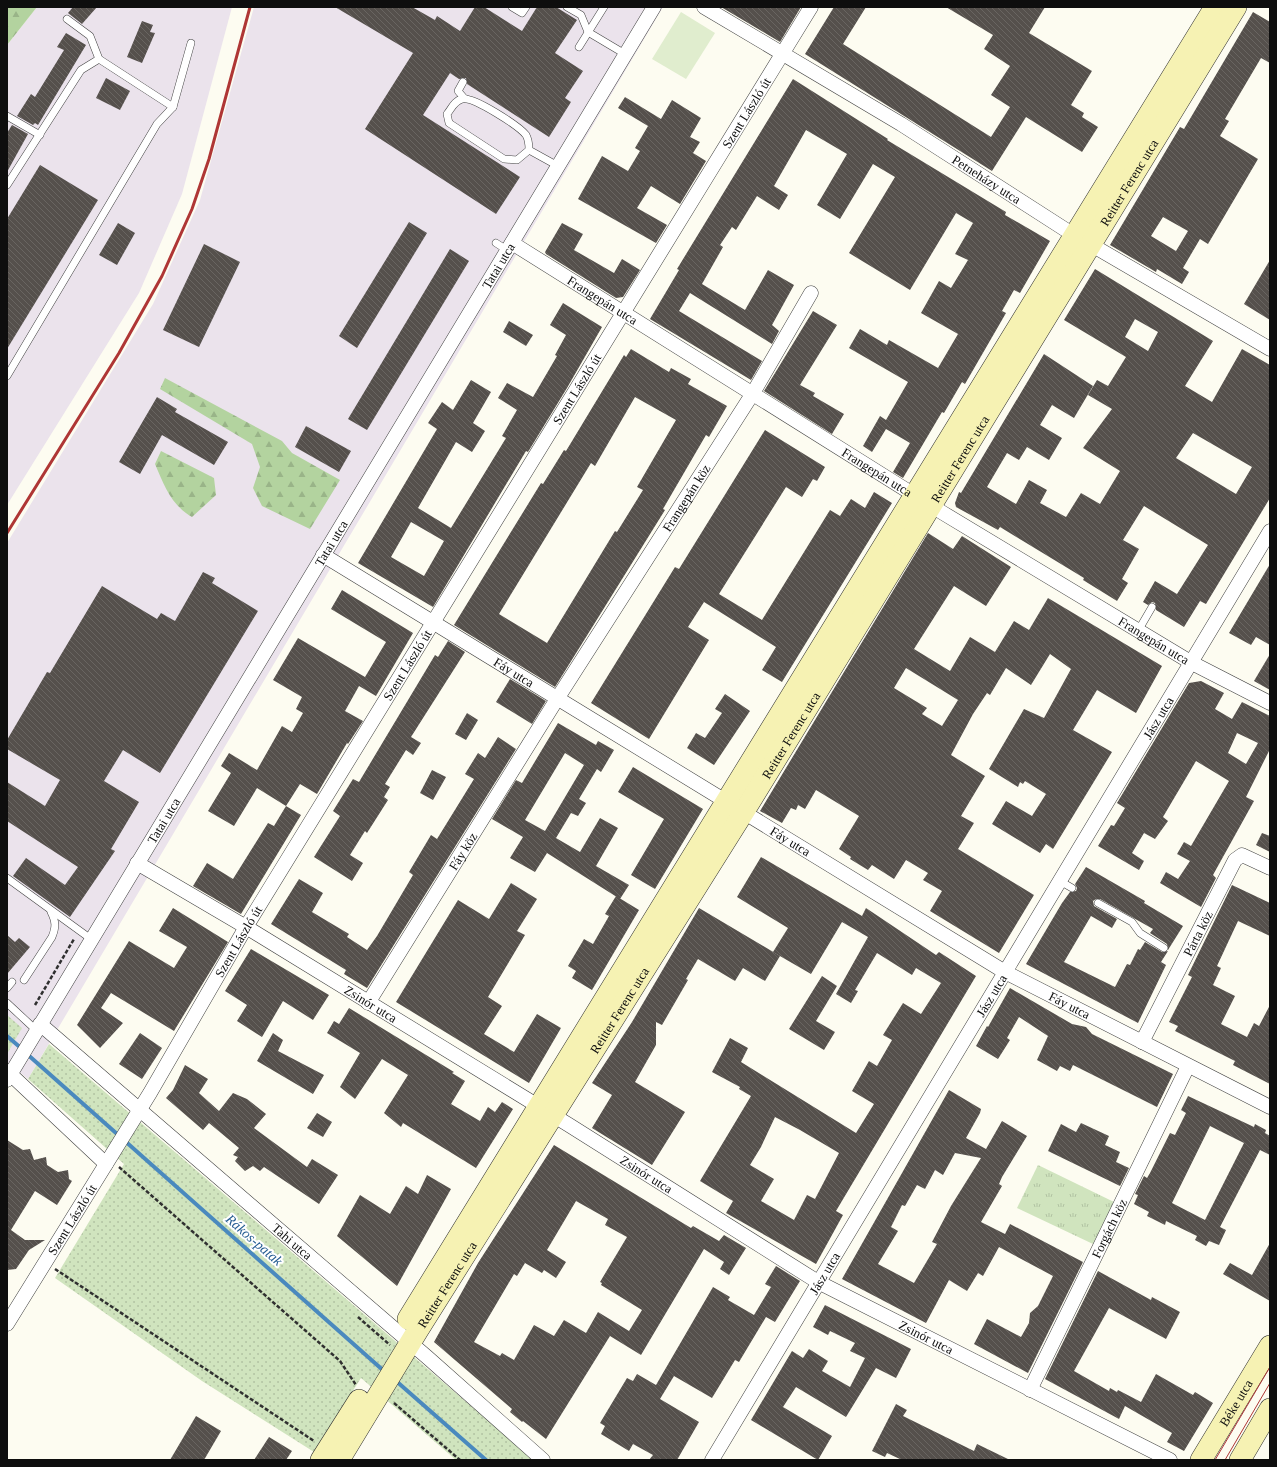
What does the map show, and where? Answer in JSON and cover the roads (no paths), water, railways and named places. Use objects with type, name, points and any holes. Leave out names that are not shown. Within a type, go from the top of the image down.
[{"type":"street","name":"Tatai utca","points":[[8,1075],[323,555],[505,245],[558,166],[654,7]]},
{"type":"street","name":"Petneházy utca","points":[[704,7],[901,124],[1084,240],[1270,349]]},
{"type":"street","name":"Szent László út","points":[[7,1324],[137,1115],[246,926],[433,624],[622,312],[810,7]]},
{"type":"street","name":"Reitter Ferenc utca","points":[[1084,240],[1215,7]]},
{"type":"street","name":"Reitter Ferenc utca","points":[[339,1460],[372,1395],[401,1345],[545,1111],[734,808],[1084,240],[1236,7]]},
{"type":"street","name":"Frangepán utca","points":[[505,245],[622,312],[923,501],[1138,631],[1192,663],[1270,703]]},
{"type":"street","name":"Frangepán köz","points":[[557,699],[753,394],[812,293]]},
{"type":"street","name":"Jász utca","points":[[712,1460],[1005,972],[1066,885],[1192,663],[1270,531]]},
{"type":"street","name":"Fáy utca","points":[[323,555],[433,624],[1005,972],[1270,1107]]},
{"type":"street","name":"Fáy köz","points":[[368,1002],[557,699]]},
{"type":"street","name":"Párta köz","points":[[1142,1042],[1235,860],[1242,855],[1270,868]]},
{"type":"street","name":"Zsinór utca","points":[[137,863],[246,926],[818,1282],[1170,1460]]},
{"type":"street","name":"Tahi utca","points":[[36,1030],[137,1115],[401,1345],[543,1460]]},
{"type":"street","name":"Forgách köz","points":[[1030,1390],[1188,1066]]},
{"type":"street","points":[[8,1075],[107,1161]]},
{"type":"street","name":"Béke utca","points":[[1201,1460],[1270,1346]]},
{"type":"street","name":"Reitter Ferenc utca","points":[[317,1451],[372,1395]]},
{"type":"street","points":[[1240,1460],[1270,1409]]},
{"type":"lane","points":[[512,7],[522,13],[526,7]]},
{"type":"lane","points":[[567,7],[581,16],[588,32],[625,54]]},
{"type":"lane","points":[[579,47],[600,8]]},
{"type":"lane","points":[[67,19],[90,36],[99,60],[173,107]]},
{"type":"lane","points":[[7,376],[157,124],[173,107],[191,43]]},
{"type":"lane","points":[[7,185],[81,70],[99,60]]},
{"type":"lane","points":[[463,82],[458,91],[464,98],[475,101],[526,134],[529,142],[529,150]]},
{"type":"lane","points":[[464,98],[455,102],[447,114],[449,123],[504,159],[517,160],[529,150]]},
{"type":"lane","points":[[7,116],[40,135]]},
{"type":"lane","points":[[529,150],[558,166]]},
{"type":"lane","points":[[1138,631],[1152,607]]},
{"type":"lane","points":[[7,878],[50,911],[91,939]]},
{"type":"lane","points":[[1098,903],[1132,922],[1140,933],[1164,948]]},
{"type":"lane","points":[[24,980],[55,930],[54,919],[50,911]]},
{"type":"lane","points":[[7,988],[12,982]]},
{"type":"lane","points":[[7,1003],[36,1030]]},
{"type":"waterway","name":"Rákos-patak","points":[[7,1036],[22,1049]]},
{"type":"waterway","name":"Rákos-patak","points":[[27,1054],[385,1372]]},
{"type":"waterway","name":"Rákos-patak","points":[[395,1380],[486,1460]]},
{"type":"tram line","points":[[1215,1460],[1270,1367]]},
{"type":"tram line","points":[[1225,1460],[1270,1383]]},
{"type":"railway","points":[[7,533],[119,353],[162,276],[192,209],[209,159],[250,7]]}]
